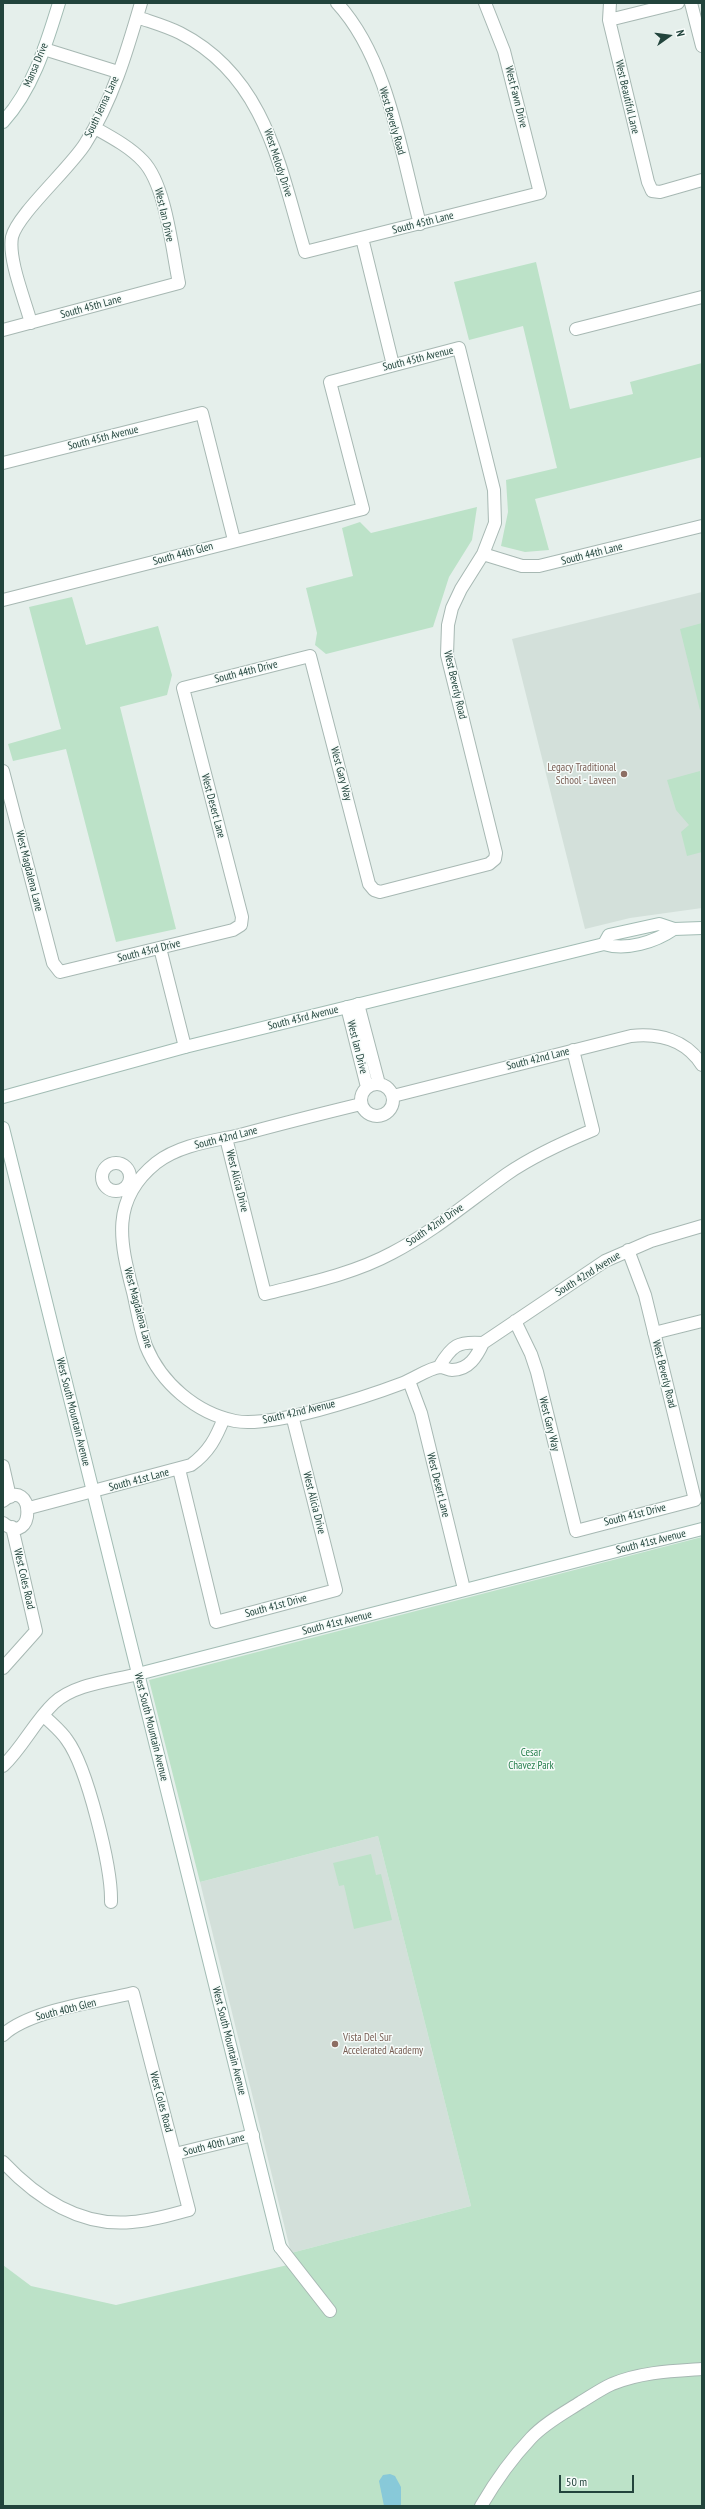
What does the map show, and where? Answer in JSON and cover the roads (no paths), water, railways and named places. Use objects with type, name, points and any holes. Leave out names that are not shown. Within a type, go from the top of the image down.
[{"type":"street","name":"Mansa Drive","points":[[3,122],[21,99],[44,49],[59,3]]},
{"type":"street","name":"South Jenna Lane","points":[[31,323],[12,255],[12,237],[20,219],[70,165],[95,128],[118,72],[141,3]]},
{"type":"street","name":"West Beverly Road","points":[[337,3],[365,44],[386,96],[420,224]]},
{"type":"street","name":"West Fawn Drive","points":[[485,3],[504,51],[540,193]]},
{"type":"street","name":"West Beautiful Lane","points":[[610,3],[609,20],[648,182],[652,191],[660,192],[702,180]]},
{"type":"street","points":[[609,20],[678,3]]},
{"type":"street","points":[[691,3],[702,46]]},
{"type":"street","name":"West Melody Drive","points":[[137,16],[180,33],[210,52],[238,81],[256,106],[269,133],[305,252]]},
{"type":"street","points":[[44,49],[118,72]]},
{"type":"street","name":"West Ian Drive","points":[[95,128],[143,161],[154,177],[161,195],[179,283]]},
{"type":"street","name":"South 45th Lane","points":[[305,252],[540,193]]},
{"type":"street","points":[[362,238],[393,365]]},
{"type":"street","name":"South 45th Lane","points":[[3,330],[179,283]]},
{"type":"street","points":[[576,329],[702,297]]},
{"type":"street","name":"West Beverly Road","points":[[374,890],[388,890],[489,864],[495,860],[496,853],[447,645],[448,625],[452,608],[461,589],[483,554],[495,523],[496,506],[459,348]]},
{"type":"street","name":"South 45th Avenue","points":[[363,509],[330,382],[459,348]]},
{"type":"street","name":"South 45th Avenue","points":[[3,463],[202,413],[234,540]]},
{"type":"street","name":"South 44th Glen","points":[[3,600],[234,540],[363,509]]},
{"type":"street","name":"South 44th Lane","points":[[483,554],[522,566],[540,566],[702,526]]},
{"type":"street","name":"West Gary Way","points":[[310,656],[370,884],[374,890]]},
{"type":"street","name":"South 44th Drive","points":[[182,688],[310,656]]},
{"type":"street","name":"West Desert Lane","points":[[182,688],[242,917],[241,925]]},
{"type":"street","name":"West Magdalena Lane","points":[[3,771],[56,970]]},
{"type":"street","name":"South 43rd Avenue","points":[[3,1097],[185,1047],[604,944],[609,935],[660,924],[674,929],[702,928]]},
{"type":"street","name":"South 43rd Drive","points":[[56,970],[64,973],[233,930],[241,925]]},
{"type":"street","points":[[160,948],[185,1047]]},
{"type":"street","name":"West lan Drive","points":[[353,1005],[379,1084]]},
{"type":"street","name":"West lan Drive","points":[[353,1005],[367,1087]]},
{"type":"street","name":"South 42nd Lane","points":[[393,1096],[631,1036],[650,1034],[683,1045],[702,1065]]},
{"type":"street","name":"South 42nd Drive","points":[[266,1294],[343,1273],[392,1253],[440,1223],[509,1173],[558,1145],[593,1130],[573,1050]]},
{"type":"street","points":[[379,1084],[388,1088],[393,1096],[390,1110],[378,1117],[369,1115],[361,1104],[361,1095],[367,1087],[379,1084]]},
{"type":"street","name":"South 42nd Lane","points":[[131,1187],[157,1163],[170,1155],[226,1138],[361,1104]]},
{"type":"street","name":"West South Mountain Avenue","points":[[3,1128],[280,2246],[330,2311]]},
{"type":"street","name":"West Alicia Drive","points":[[226,1138],[266,1294]]},
{"type":"street","name":"West Magdalena Lane","points":[[131,1187],[125,1207],[121,1237],[146,1346],[160,1372],[186,1398],[201,1409],[224,1418]]},
{"type":"street","name":"South 42nd Avenue","points":[[224,1418],[237,1421],[265,1421],[292,1415],[409,1381],[440,1367],[462,1368],[470,1364],[478,1354],[483,1343],[582,1275],[628,1250],[702,1226]]},
{"type":"street","name":"West Beverly Road","points":[[628,1250],[643,1289],[695,1500]]},
{"type":"street","name":"West Gary Way","points":[[515,1321],[531,1354],[576,1531]]},
{"type":"street","points":[[654,1333],[702,1321]]},
{"type":"street","points":[[440,1367],[452,1348],[462,1343],[483,1343]]},
{"type":"street","name":"West Desert Lane","points":[[409,1381],[421,1413],[464,1589]]},
{"type":"street","name":"West Alicia Drive","points":[[292,1415],[336,1590]]},
{"type":"street","name":"South 41st Lane","points":[[29,1508],[191,1465],[208,1450],[216,1440],[224,1418]]},
{"type":"street","points":[[3,1466],[7,1499],[20,1498],[29,1508]]},
{"type":"street","name":"South 41st Drive","points":[[179,1469],[216,1622],[336,1590]]},
{"type":"street","name":"South 41st Drive","points":[[576,1531],[695,1500]]},
{"type":"street","name":"West Coles Road","points":[[3,1668],[36,1631],[8,1525],[26,1522],[29,1508]]},
{"type":"street","name":"South 41st Avenue","points":[[3,1766],[18,1752],[54,1703],[73,1690],[464,1589],[702,1530]]},
{"type":"street","points":[[44,1716],[68,1740],[86,1779],[111,1883],[111,1902]]},
{"type":"street","name":"West Coles Road","points":[[3,2162],[22,2182],[47,2200],[74,2213],[97,2220],[131,2222],[189,2210],[133,1993]]},
{"type":"street","name":"South 40th Glen","points":[[3,2035],[9,2030],[37,2016],[133,1993]]},
{"type":"street","name":"South 40th Lane","points":[[175,2154],[253,2135]]},
{"type":"street","points":[[480,2506],[495,2482],[531,2437],[573,2408],[612,2384],[633,2377],[669,2371],[702,2370]]},
{"type":"water","points":[[390,2474],[395,2476],[401,2487],[401,2506],[384,2506],[379,2481],[383,2475]]},
{"type":"place","name":"Legacy Traditional School - Laveen","points":[[624,774]]},
{"type":"place","name":"Vista Del Sur Accelerated Academy","points":[[335,2044]]},
{"type":"park label","name":"Cesar Chavez Park","points":[[531,1759]]}]
